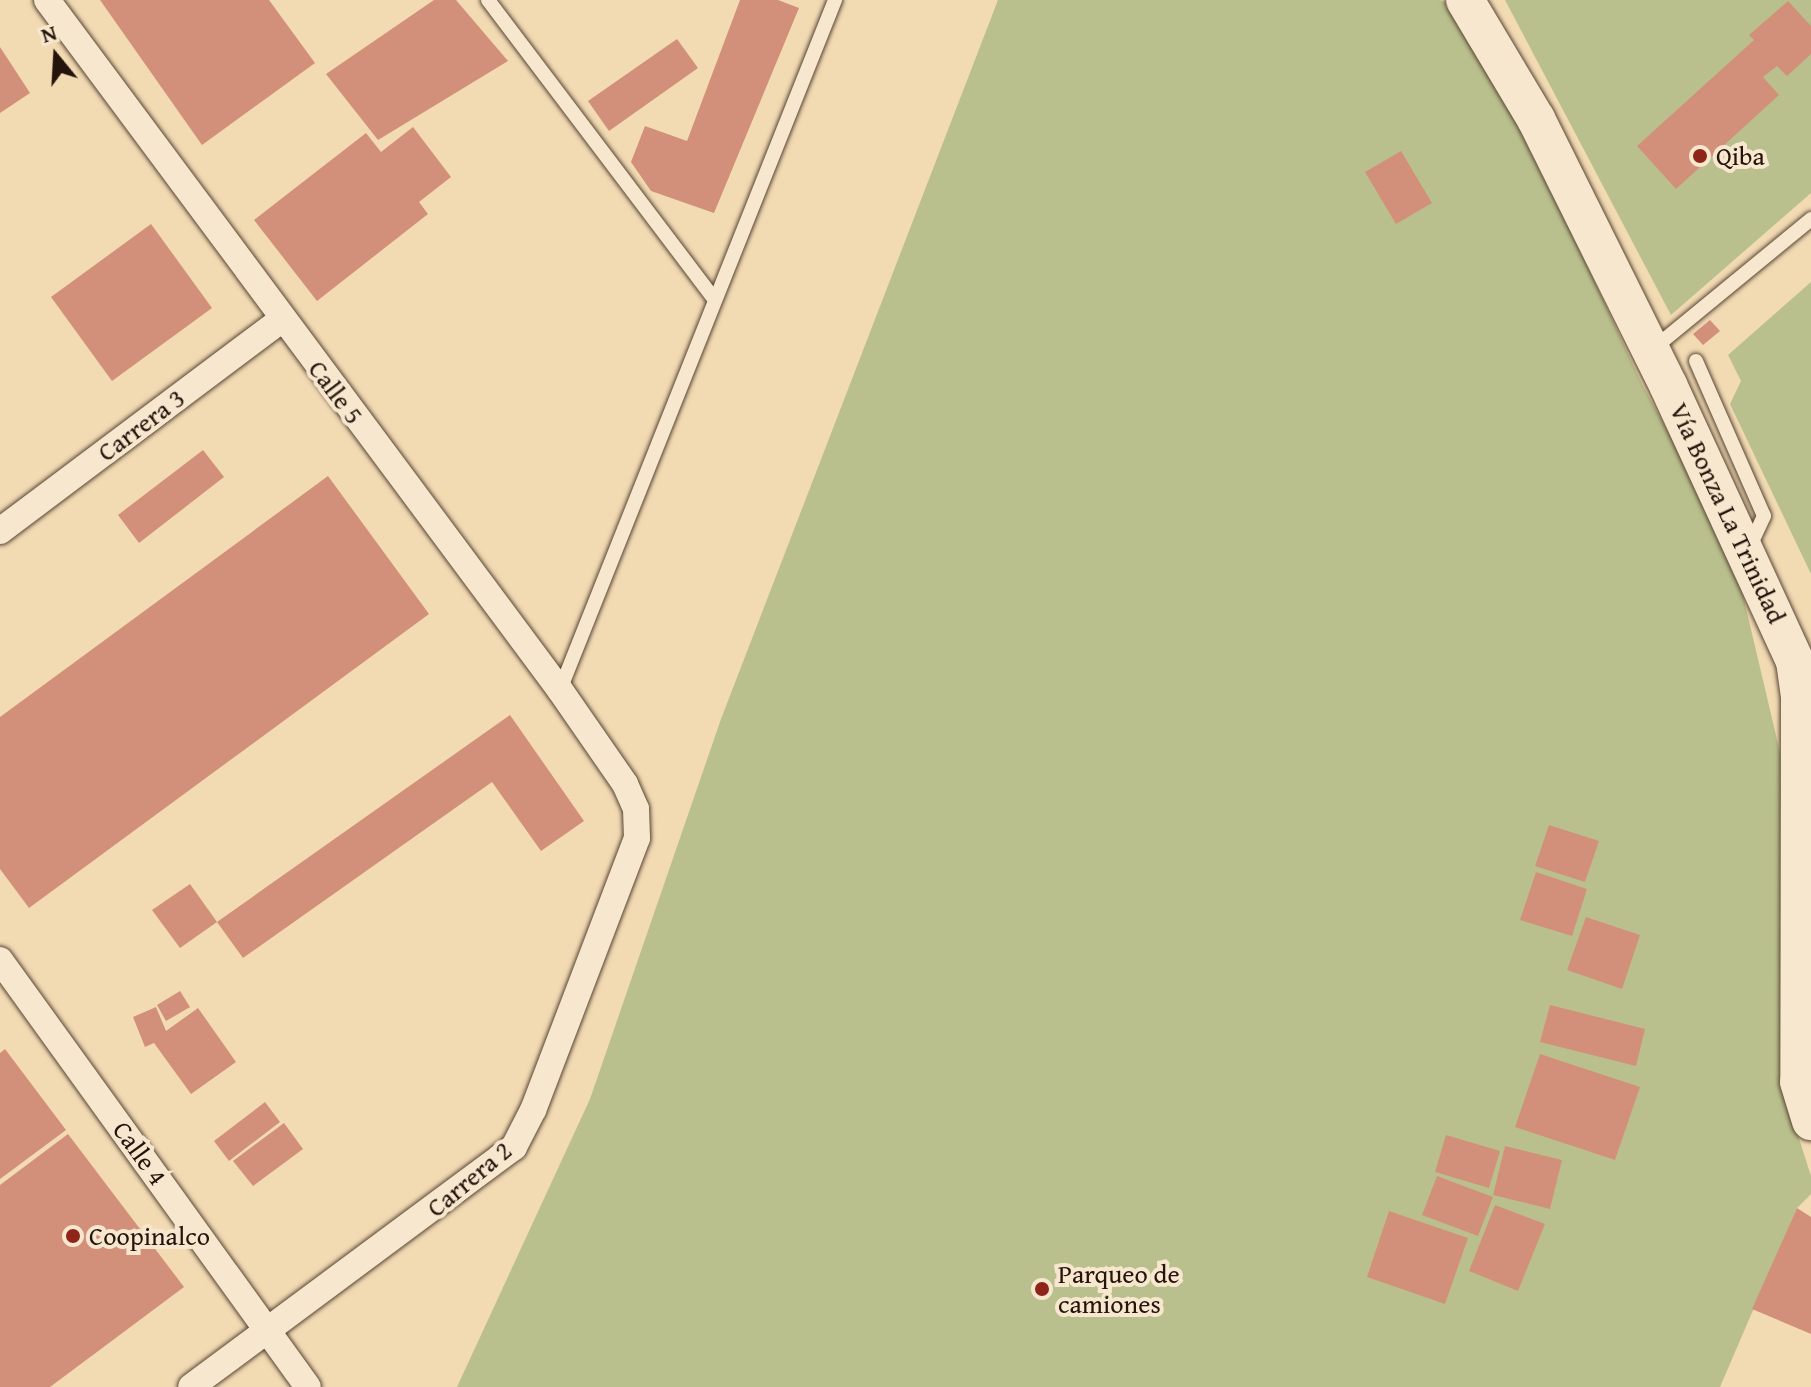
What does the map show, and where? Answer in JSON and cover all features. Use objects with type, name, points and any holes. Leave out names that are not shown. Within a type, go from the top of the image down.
[{"type":"street","name":"Calle 5","points":[[47,0],[560,690],[625,784]]},
{"type":"street","name":"Vía Bonza La Trinidad","points":[[1465,0],[1536,119],[1782,625],[1800,696],[1799,1082],[1811,1121]]},
{"type":"street","name":"Carrera 3","points":[[0,531],[282,319]]},
{"type":"street","name":"Carrera 2","points":[[191,1387],[514,1147],[533,1110],[637,838],[636,809],[625,784]]},
{"type":"street","name":"Calle 4","points":[[0,960],[308,1387]]},
{"type":"lane","points":[[488,0],[713,298]]},
{"type":"lane","points":[[560,690],[713,298],[835,0]]},
{"type":"lane","points":[[1650,352],[1811,219]]},
{"type":"lane","points":[[1696,361],[1764,516],[1747,552]]},
{"type":"green space","points":[[998,0],[1440,0],[1460,9],[1528,138],[1642,384],[1732,549],[1783,765],[1780,1079],[1811,1176],[1811,1194],[1797,1208],[1720,1387],[457,1387],[590,1099],[721,719]]},
{"type":"green space","points":[[1505,0],[1811,0],[1811,193],[1671,315]]},
{"type":"green space","points":[[1811,282],[1811,574],[1730,404],[1741,381],[1728,355]]},
{"type":"building","points":[[100,0],[269,0],[315,63],[202,145]]},
{"type":"building","points":[[434,0],[456,0],[508,61],[378,140],[326,74]]},
{"type":"building","points":[[740,0],[778,0],[799,8],[714,213],[651,191],[631,162],[645,126],[687,141]]},
{"type":"building","points":[[1788,1],[1811,26],[1811,54],[1787,76],[1777,66],[1763,77],[1779,95],[1676,189],[1637,146],[1754,40],[1749,35]]},
{"type":"building","points":[[677,39],[698,68],[609,131],[588,101]]},
{"type":"building","points":[[0,47],[30,93],[0,113]]},
{"type":"building","points":[[413,127],[451,177],[419,202],[428,214],[317,301],[254,220],[366,133],[381,152]]},
{"type":"building","points":[[1401,151],[1432,203],[1396,224],[1365,172]]},
{"type":"building","points":[[151,224],[212,308],[112,381],[51,297]]},
{"type":"building","points":[[1710,320],[1720,331],[1703,345],[1693,334]]},
{"type":"building","points":[[203,450],[224,477],[139,543],[118,515]]},
{"type":"building","points":[[328,476],[429,614],[29,908],[0,869],[0,717]]},
{"type":"building","points":[[510,715],[584,821],[541,851],[492,782],[243,958],[217,922]]},
{"type":"building","points":[[1549,825],[1599,841],[1585,882],[1535,866]]},
{"type":"building","points":[[1536,872],[1587,889],[1572,936],[1520,920]]},
{"type":"building","points":[[190,884],[217,922],[180,948],[152,910]]},
{"type":"building","points":[[1586,917],[1640,935],[1622,989],[1567,970]]},
{"type":"building","points":[[180,991],[190,1007],[166,1021],[157,1005]]},
{"type":"building","points":[[1550,1005],[1645,1029],[1636,1066],[1540,1042]]},
{"type":"building","points":[[156,1007],[166,1031],[198,1008],[236,1062],[191,1094],[154,1043],[145,1047],[133,1017]]},
{"type":"building","points":[[5,1049],[66,1130],[0,1179],[0,1053]]},
{"type":"building","points":[[1540,1054],[1640,1087],[1615,1160],[1515,1127]]},
{"type":"building","points":[[265,1102],[280,1122],[229,1161],[214,1141]]},
{"type":"building","points":[[284,1123],[303,1149],[253,1186],[233,1161]]},
{"type":"building","name":"Coopinalco","points":[[68,1134],[184,1287],[50,1387],[0,1387],[0,1185]]},
{"type":"building","points":[[1446,1135],[1500,1151],[1489,1188],[1435,1172]]},
{"type":"building","points":[[1505,1146],[1562,1160],[1550,1209],[1493,1195]]},
{"type":"building","points":[[1437,1176],[1493,1197],[1478,1236],[1422,1215]]},
{"type":"building","points":[[1495,1205],[1545,1224],[1518,1291],[1469,1271]]},
{"type":"building","points":[[1797,1208],[1811,1217],[1811,1334],[1752,1309]]},
{"type":"building","points":[[1389,1211],[1468,1238],[1445,1304],[1367,1277]]},
{"type":"place","name":"Qiba","points":[[1700,156]]},
{"type":"place","name":"Coopinalco","points":[[73,1236]]},
{"type":"place","name":"Parqueo de camiones","points":[[1042,1289]]}]
